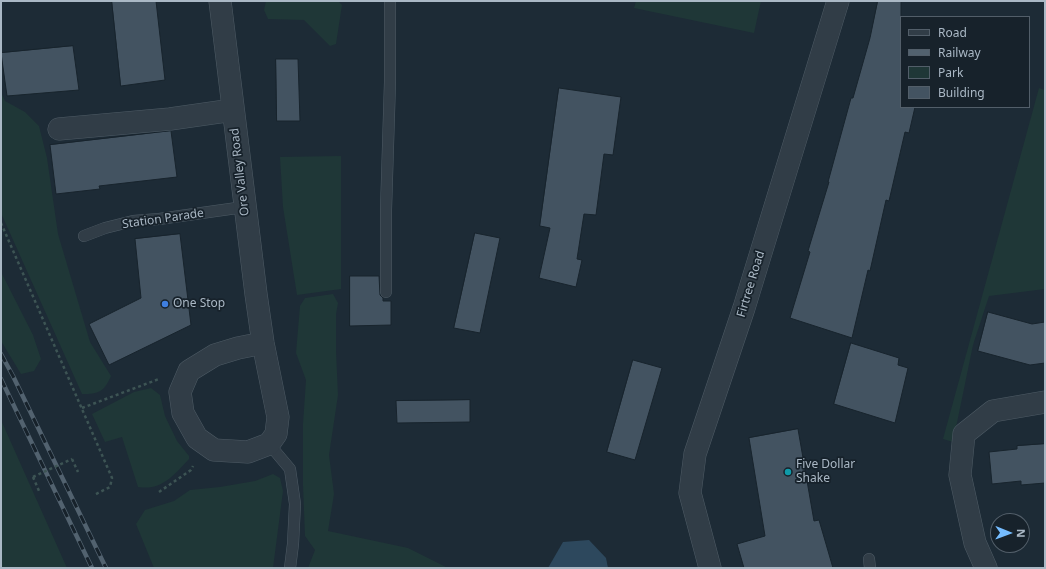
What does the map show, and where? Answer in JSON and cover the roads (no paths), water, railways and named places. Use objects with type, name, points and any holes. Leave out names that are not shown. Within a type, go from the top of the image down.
[{"type":"street","name":"Ore Valley Road","points":[[220,1],[244,207],[263,343],[278,417],[276,434],[269,444]]},
{"type":"street","name":"Firtree Road","points":[[710,568],[690,493],[695,454],[744,308],[838,1]]},
{"type":"street","points":[[59,129],[170,119],[233,110]]},
{"type":"street","points":[[263,343],[238,348],[215,355],[189,371],[180,392],[184,413],[198,438],[214,450],[248,452],[269,444]]},
{"type":"street","points":[[986,568],[975,543],[960,475],[964,434],[993,411],[1045,402]]},
{"type":"lane","points":[[386,292],[390,1]]},
{"type":"lane","name":"Station Parade","points":[[84,236],[105,228],[133,221],[159,219],[244,207]]},
{"type":"lane","points":[[269,444],[290,469],[295,504],[290,568]]},
{"type":"water","points":[[589,540],[606,558],[608,568],[548,568],[563,542]]},
{"type":"railway","points":[[1,354],[106,568]]},
{"type":"railway","points":[[1,379],[92,568]]},
{"type":"place","name":"One Stop","points":[[165,304]]},
{"type":"place","name":"Five Dollar Shake","points":[[788,472]]}]
